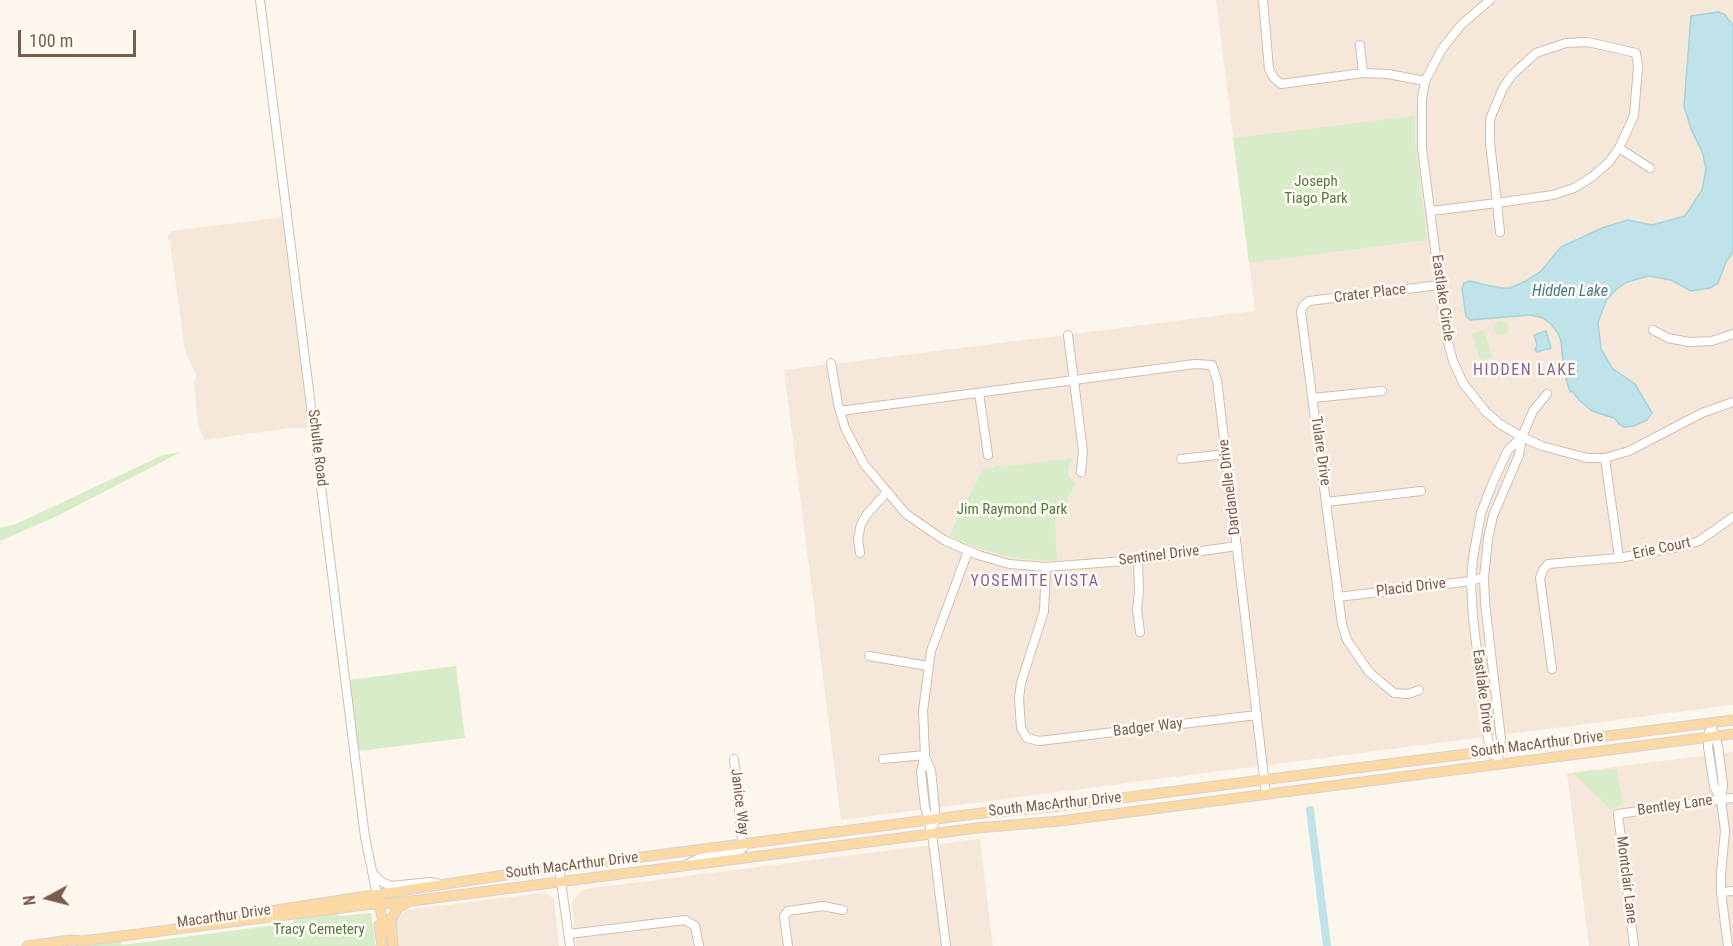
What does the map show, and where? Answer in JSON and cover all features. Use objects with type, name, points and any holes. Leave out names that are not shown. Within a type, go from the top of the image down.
[{"type":"main road","name":"South MacArthur Drive","points":[[378,901],[446,885],[559,867],[1733,720]]},
{"type":"main road","name":"South MacArthur Drive","points":[[378,901],[413,901],[1733,734]]},
{"type":"main road","name":"Macarthur Drive","points":[[27,946],[72,944],[83,937],[378,901]]},
{"type":"main road","name":"Schulte Road","points":[[378,901],[382,946]]},
{"type":"main road","name":"Schulte Road","points":[[378,901],[388,946]]},
{"type":"main road","points":[[393,946],[390,927],[392,916],[398,908],[413,901]]},
{"type":"street","name":"Schulte Road","points":[[260,0],[351,731],[370,868],[378,901]]},
{"type":"street","points":[[1263,0],[1269,69],[1281,84],[1363,73],[1388,74],[1425,81]]},
{"type":"street","name":"Eastlake Circle","points":[[1490,0],[1461,25],[1442,49],[1425,81],[1422,99],[1421,130],[1446,335],[1453,361],[1463,383],[1486,412],[1500,424],[1542,447],[1587,459],[1605,458],[1629,451],[1702,413],[1733,402]]},
{"type":"street","points":[[1431,211],[1497,203],[1552,195],[1574,188],[1592,177],[1609,162],[1627,134],[1636,106],[1638,66],[1635,53],[1588,42],[1566,43],[1536,53],[1512,75],[1503,88],[1490,119],[1490,143],[1497,203],[1500,232]]},
{"type":"street","points":[[1360,45],[1363,73]]},
{"type":"street","points":[[1619,148],[1650,168]]},
{"type":"street","name":"Crater Place","points":[[1303,306],[1309,301],[1439,285]]},
{"type":"street","name":"Tulare Drive","points":[[1303,306],[1301,312],[1342,624],[1347,640],[1369,672],[1394,693],[1408,694],[1419,690]]},
{"type":"street","points":[[1653,330],[1668,338],[1689,342],[1712,341],[1733,334]]},
{"type":"street","points":[[1068,335],[1083,451],[1082,472]]},
{"type":"street","name":"Sentinel Drive","points":[[831,363],[845,428],[864,464],[906,514],[944,540],[1009,564],[1046,567],[1138,560],[1237,546]]},
{"type":"street","name":"Dardanelle Drive","points":[[1073,380],[1195,364],[1212,365],[1217,380],[1266,794]]},
{"type":"street","points":[[840,411],[1073,380]]},
{"type":"street","points":[[1313,398],[1382,391]]},
{"type":"street","points":[[979,393],[988,455]]},
{"type":"street","name":"Eastlake Drive","points":[[1497,764],[1496,750],[1501,739],[1489,645],[1484,577],[1488,539],[1493,516],[1519,454],[1522,437],[1533,411],[1547,394]]},
{"type":"street","name":"Eastlake Drive","points":[[1496,750],[1488,740],[1471,581],[1476,537],[1482,513],[1508,450],[1522,437]]},
{"type":"street","points":[[1181,459],[1226,454]]},
{"type":"street","points":[[1605,458],[1619,558]]},
{"type":"street","points":[[1326,502],[1421,491]]},
{"type":"street","points":[[860,553],[858,539],[861,524],[887,492]]},
{"type":"street","name":"Erie Court","points":[[1552,669],[1540,578],[1543,570],[1552,563],[1619,558],[1699,541],[1733,517]]},
{"type":"street","points":[[946,946],[932,834],[931,820],[935,809],[931,771],[925,755],[923,711],[931,651],[968,550]]},
{"type":"street","points":[[1138,560],[1137,610],[1140,632]]},
{"type":"street","name":"Badger Way","points":[[1046,567],[1044,611],[1021,683],[1019,698],[1023,734],[1031,741],[1257,715]]},
{"type":"street","name":"Placid Drive","points":[[1338,597],[1471,581],[1484,577]]},
{"type":"street","points":[[870,656],[928,666]]},
{"type":"street","points":[[1710,723],[1714,786],[1721,800],[1725,831],[1720,873],[1728,946]]},
{"type":"street","points":[[883,759],[925,755]]},
{"type":"street","name":"Janice Way","points":[[734,759],[744,844]]},
{"type":"street","name":"Bentley Lane","points":[[1618,814],[1733,798]]},
{"type":"street","name":"Montclair Lane","points":[[1618,814],[1634,946]]},
{"type":"street","points":[[683,866],[702,857],[738,852],[744,844]]},
{"type":"street","points":[[559,867],[570,946]]},
{"type":"street","points":[[370,868],[380,881],[392,886],[430,882],[446,885]]},
{"type":"street","points":[[1721,892],[1733,891]]},
{"type":"street","points":[[788,946],[784,916],[788,911],[823,906],[843,910]]},
{"type":"street","points":[[569,934],[685,920],[692,923],[696,930],[699,946]]},
{"type":"shaded area","points":[[1216,0],[1733,0],[1733,705],[841,820],[784,370],[1255,311]]},
{"type":"shaded area","points":[[282,217],[309,428],[291,428],[204,440],[198,424],[194,384],[196,375],[185,351],[170,242],[167,237],[172,231]]},
{"type":"shaded area","points":[[1733,752],[1733,946],[1589,946],[1567,773]]},
{"type":"shaded area","points":[[980,839],[993,946],[576,946],[572,901],[584,889]]},
{"type":"shaded area","points":[[542,893],[554,899],[559,946],[398,946],[395,925],[398,917],[406,910]]},
{"type":"green space","name":"Joseph Tiago Park","points":[[1415,116],[1415,143],[1427,240],[1249,263],[1233,138]]},
{"type":"green space","points":[[1501,321],[1506,323],[1508,328],[1506,333],[1501,335],[1496,333],[1494,328],[1496,323]]},
{"type":"green space","points":[[1484,330],[1492,357],[1481,361],[1472,334]]},
{"type":"green space","points":[[181,452],[57,516],[0,541],[0,528],[16,524],[163,455]]},
{"type":"green space","name":"Jim Raymond Park","points":[[1074,458],[1068,467],[1068,475],[1076,484],[1055,521],[1057,561],[1004,556],[949,536],[983,469],[991,469],[998,465],[1000,467]]},
{"type":"green space","points":[[456,666],[465,738],[358,751],[349,680]]},
{"type":"green space","points":[[1616,769],[1623,803],[1611,810],[1573,773]]},
{"type":"green space","name":"Tracy Cemetery","points":[[333,913],[341,916],[371,913],[376,946],[88,946],[121,941],[121,945],[292,923],[296,917]]},
{"type":"water","name":"Hidden Lake","points":[[1718,12],[1724,14],[1733,25],[1733,252],[1726,262],[1718,283],[1710,288],[1691,291],[1671,280],[1649,276],[1627,282],[1607,299],[1598,322],[1601,349],[1612,368],[1635,384],[1652,413],[1647,420],[1634,426],[1624,427],[1614,418],[1592,411],[1572,391],[1570,392],[1564,371],[1561,341],[1551,324],[1543,318],[1531,315],[1470,320],[1466,316],[1462,289],[1464,283],[1470,281],[1510,288],[1541,271],[1561,247],[1602,228],[1628,220],[1652,225],[1685,216],[1702,190],[1706,169],[1703,154],[1691,129],[1684,106],[1691,16]]},
{"type":"water","points":[[1546,331],[1551,348],[1537,352],[1534,335]]},
{"type":"waterway","points":[[1310,810],[1327,946]]},
{"type":"district","name":"HIDDEN LAKE","points":[[1525,371]]},
{"type":"district","name":"YOSEMITE VISTA","points":[[1035,582]]}]
